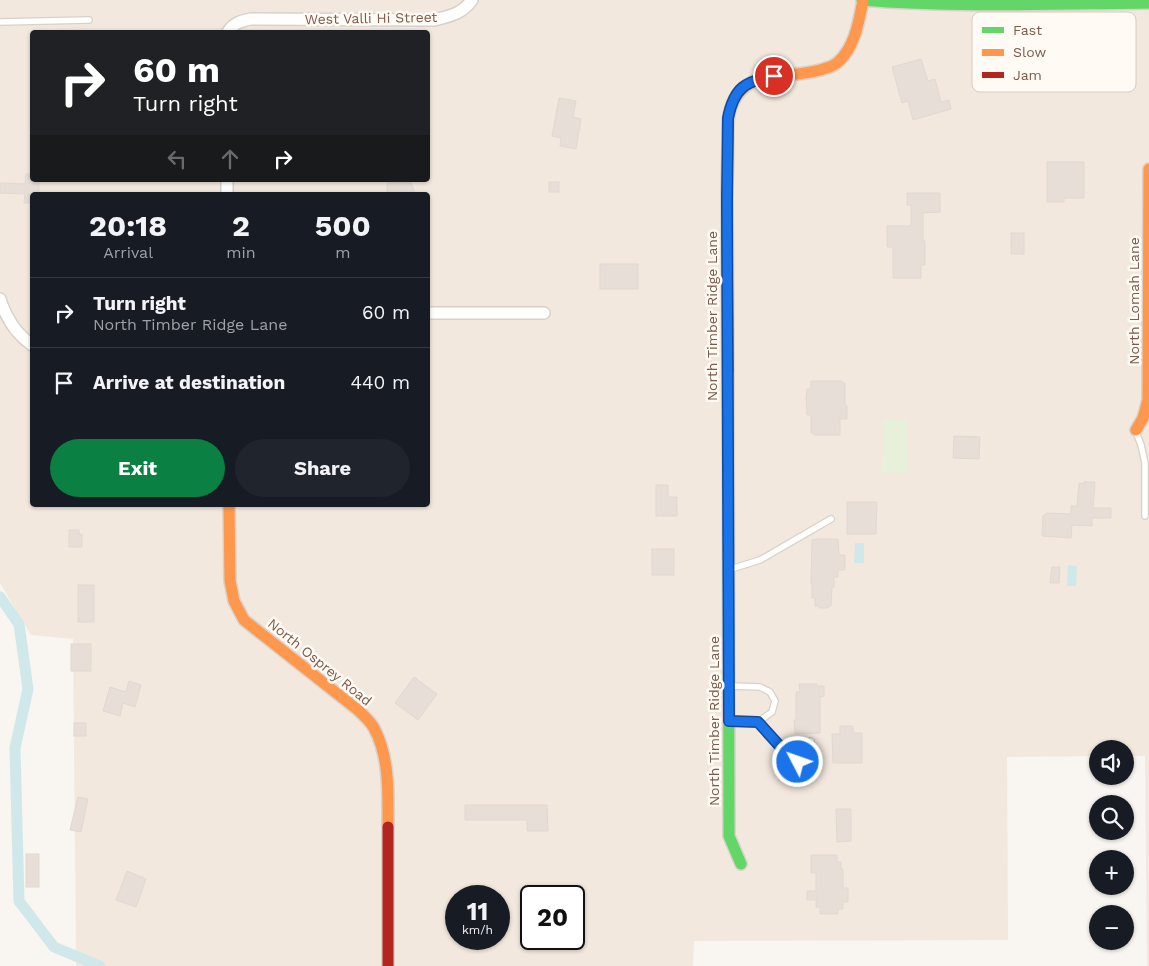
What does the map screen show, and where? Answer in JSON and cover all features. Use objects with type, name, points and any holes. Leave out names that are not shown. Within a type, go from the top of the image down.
[{"type":"street","name":"West Valli Hi Street","points":[[232,28],[242,20],[251,19],[434,20],[452,16],[467,7],[472,0]]},
{"type":"street","points":[[863,0],[898,4],[1018,2],[1149,3]]},
{"type":"street","name":"North Timber Ridge Lane","points":[[741,864],[729,836],[728,118],[736,94],[745,85],[759,78],[804,74],[820,71],[836,64],[848,50],[855,36],[863,0]]},
{"type":"street","name":"North Lomah Lane","points":[[1136,430],[1143,418],[1148,400],[1149,169]]},
{"type":"street","points":[[0,299],[5,314],[18,333],[30,343]]},
{"type":"street","points":[[430,313],[544,313]]},
{"type":"street","name":"North Osprey Road","points":[[229,507],[230,581],[234,601],[244,620],[358,710],[373,726],[382,747],[386,762],[388,796],[388,966]]},
{"type":"lane","points":[[0,22],[90,20]]},
{"type":"lane","points":[[1136,430],[1145,463],[1145,516]]},
{"type":"lane","points":[[729,570],[760,560],[831,519]]},
{"type":"lane","points":[[729,686],[760,687],[770,692],[775,701],[772,712],[758,722],[729,721]]},
{"type":"lane","points":[[758,722],[786,753],[798,762],[808,760],[811,753],[811,741]]},
{"type":"shaded area","points":[[0,0],[1149,0],[1149,966],[1147,966],[1145,756],[1134,756],[1134,740],[1089,740],[1089,756],[1007,757],[1008,940],[694,941],[693,966],[76,966],[73,639],[31,635],[0,583]]},
{"type":"green space","points":[[883,419],[908,419],[908,473],[882,473]]},
{"type":"water","points":[[855,543],[864,543],[864,563],[854,563]]},
{"type":"water","points":[[1068,565],[1077,566],[1076,586],[1067,586]]},
{"type":"building","points":[[921,59],[928,81],[935,79],[941,102],[949,100],[951,109],[913,120],[908,101],[902,103],[892,67]]},
{"type":"building","points":[[559,98],[576,101],[573,117],[581,119],[576,149],[560,146],[561,138],[552,136]]},
{"type":"building","points":[[1047,162],[1084,162],[1084,198],[1064,198],[1064,202],[1047,202]]},
{"type":"building","points":[[26,174],[30,174],[30,182],[39,182],[39,192],[30,192],[30,203],[24,203],[25,194],[0,193],[0,183],[25,184]]},
{"type":"building","points":[[387,182],[411,182],[415,192],[387,192]]},
{"type":"building","points":[[549,182],[559,182],[559,192],[549,192]]},
{"type":"building","points":[[907,193],[940,193],[940,212],[923,213],[925,265],[921,265],[921,278],[893,278],[893,247],[887,247],[887,226],[911,226],[911,205],[907,205]]},
{"type":"building","points":[[1011,233],[1024,233],[1024,254],[1011,254]]},
{"type":"building","points":[[600,264],[638,264],[638,289],[600,289]]},
{"type":"building","points":[[811,381],[842,381],[842,383],[845,383],[847,419],[840,419],[840,435],[814,435],[814,433],[811,433],[811,415],[807,415],[806,398],[807,389],[811,389]]},
{"type":"building","points":[[954,436],[980,437],[979,459],[953,458]]},
{"type":"building","points":[[1084,482],[1095,482],[1093,508],[1111,508],[1111,518],[1092,518],[1092,526],[1072,525],[1071,538],[1042,536],[1043,516],[1047,513],[1071,514],[1071,506],[1077,506],[1079,483],[1084,484]]},
{"type":"building","points":[[656,485],[668,485],[668,497],[677,497],[677,516],[656,516]]},
{"type":"building","points":[[847,502],[877,502],[876,534],[847,534]]},
{"type":"building","points":[[69,530],[79,530],[79,534],[82,534],[82,547],[69,547]]},
{"type":"building","points":[[838,539],[839,555],[845,555],[845,570],[838,570],[838,577],[834,577],[831,606],[828,606],[828,608],[815,606],[815,598],[812,598],[812,540]]},
{"type":"building","points":[[652,549],[674,549],[674,575],[652,575]]},
{"type":"building","points":[[1052,567],[1060,567],[1059,583],[1050,583]]},
{"type":"building","points":[[78,585],[94,585],[94,622],[78,622]]},
{"type":"building","points":[[71,644],[91,644],[91,671],[71,671]]},
{"type":"building","points":[[414,677],[437,694],[418,720],[395,703]]},
{"type":"building","points":[[129,681],[141,685],[135,707],[123,703],[120,716],[103,711],[110,687],[126,692]]},
{"type":"building","points":[[799,684],[824,686],[824,696],[820,697],[820,733],[795,734],[796,692],[800,692]]},
{"type":"building","points":[[74,723],[86,723],[86,736],[74,736]]},
{"type":"building","points":[[840,726],[853,726],[853,733],[862,733],[862,763],[833,763],[832,734],[840,734]]},
{"type":"building","points":[[78,797],[88,799],[81,832],[70,830]]},
{"type":"building","points":[[465,805],[547,805],[548,831],[527,831],[527,820],[465,820]]},
{"type":"building","points":[[836,809],[851,809],[851,841],[837,842]]},
{"type":"building","points":[[26,854],[39,854],[39,887],[26,887]]},
{"type":"building","points":[[811,855],[837,855],[837,862],[841,862],[843,888],[848,888],[848,902],[843,902],[843,909],[838,909],[838,914],[820,914],[820,907],[816,907],[816,900],[807,900],[807,891],[816,891],[816,873],[811,873]]},
{"type":"building","points":[[127,871],[146,879],[136,907],[116,900]]},
{"type":"waterway","points":[[0,597],[19,624],[28,689],[15,748],[19,901],[54,947],[100,966]]},
{"type":"traffic: fast","points":[[862,0],[970,5],[1149,3]]},
{"type":"traffic: fast","points":[[728,371],[729,836],[741,864]]},
{"type":"traffic: slow","points":[[727,192],[728,119],[737,94],[757,80],[807,73],[833,66],[843,57],[852,42],[863,0]]},
{"type":"traffic: slow","points":[[1136,430],[1143,418],[1148,400],[1149,169]]},
{"type":"traffic: slow","points":[[229,507],[230,581],[234,601],[244,620],[358,710],[372,725],[383,751],[387,776],[388,827]]},
{"type":"traffic: jam","points":[[727,192],[728,371]]},
{"type":"traffic: jam","points":[[388,827],[388,966]]},
{"type":"route","points":[[774,76],[759,78],[745,85],[736,94],[728,118],[729,721],[758,722],[786,753],[798,762]]}]
